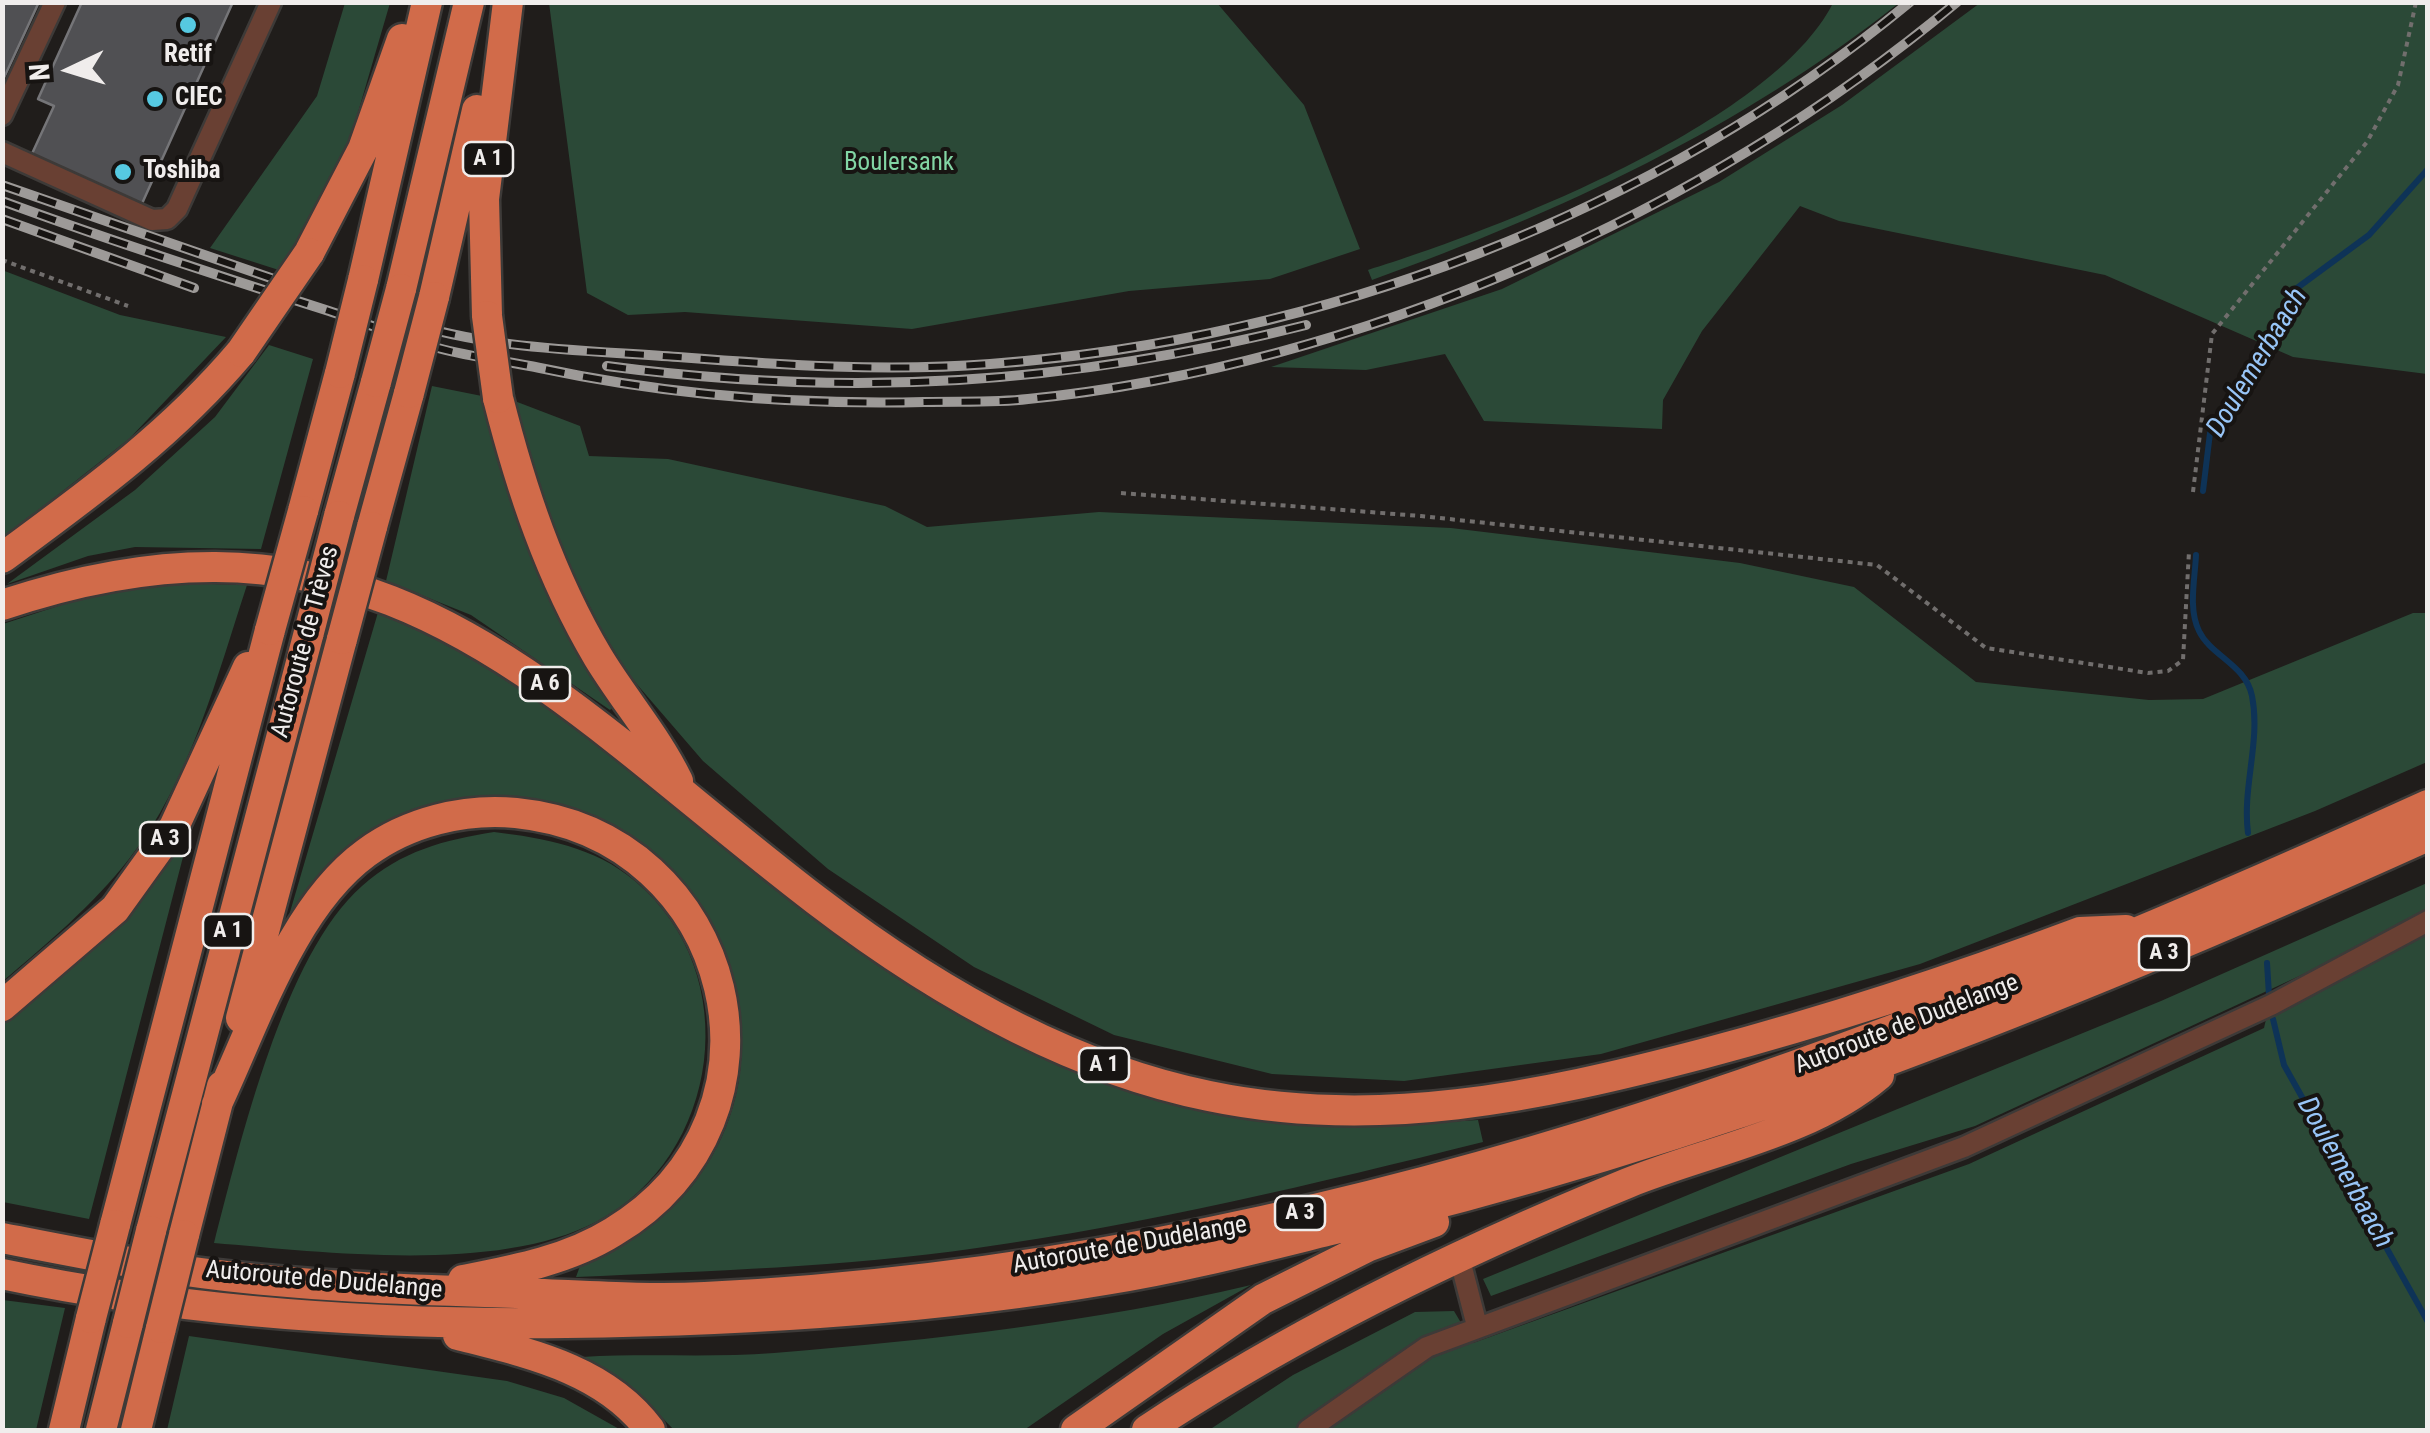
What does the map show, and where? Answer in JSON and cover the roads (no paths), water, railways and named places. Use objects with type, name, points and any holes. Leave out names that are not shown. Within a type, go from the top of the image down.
[{"type":"highway","points":[[2,558],[132,463],[195,406],[241,352],[310,253],[364,149],[413,2]]},
{"type":"highway","name":"Autoroute de Trèves","points":[[64,1430],[340,373],[427,2]]},
{"type":"highway","name":"Autoroute de Trèves","points":[[102,1430],[151,1230],[401,289],[469,2]]},
{"type":"highway","name":"A 1","points":[[136,1430],[217,1104],[434,298],[505,2]]},
{"type":"highway","name":"A 1","points":[[505,2],[484,200],[487,316],[498,398],[522,494],[574,613],[619,688],[659,743],[683,791],[816,900],[885,949],[1048,1044],[1206,1096],[1286,1108],[1397,1113],[1540,1093],[1792,1030],[2080,932],[2145,930]]},
{"type":"highway","name":"A 6","points":[[2,605],[72,581],[138,568],[258,568],[342,584],[441,620],[498,652],[618,737],[683,791]]},
{"type":"highway","name":"A 3","points":[[2,1006],[114,909],[174,827],[210,755],[235,687],[270,630]]},
{"type":"highway","name":"Autoroute de Dudelange","points":[[2,1238],[221,1276],[414,1290],[704,1297],[940,1279],[1202,1237],[1522,1158],[1657,1115],[1945,1011],[2145,930],[2428,805]]},
{"type":"highway","name":"A 3","points":[[217,1104],[270,987],[319,898],[364,854],[433,820],[496,811],[571,825],[639,857],[697,925],[718,978],[727,1035],[721,1089],[705,1136],[680,1176],[614,1232],[528,1267],[414,1290]]},
{"type":"highway","name":"Autoroute de Dudelange","points":[[2,1274],[78,1290],[406,1324],[727,1322],[918,1305],[1108,1280],[1438,1205],[1663,1141],[1896,1060],[2182,946],[2428,836]]},
{"type":"highway","name":"A 3","points":[[1147,1430],[1278,1348],[1460,1256],[1630,1183],[1846,1103],[1896,1060]]},
{"type":"highway","name":"A 3","points":[[1076,1430],[1263,1299],[1386,1240],[1569,1179],[1663,1141]]},
{"type":"highway","points":[[406,1324],[510,1348],[576,1372],[622,1398],[650,1430]]},
{"type":"street","points":[[2,115],[55,2]]},
{"type":"street","points":[[2,152],[152,220],[167,218],[177,209],[271,2]]},
{"type":"street","points":[[1308,1430],[1427,1347],[1964,1147],[2270,1004],[2428,921]]},
{"type":"street","points":[[1460,1256],[1477,1326]]},
{"type":"waterway","name":"Doulemerbaach","points":[[2203,491],[2210,433],[2274,347],[2297,288],[2369,235],[2428,169]]},
{"type":"waterway","name":"Doulemerbaach","points":[[2196,555],[2193,604],[2199,631],[2243,676],[2252,696],[2248,833]]},
{"type":"waterway","name":"Doulemerbaach","points":[[2267,963],[2269,995]]},
{"type":"waterway","name":"Doulemerbaach","points":[[2273,1019],[2284,1065],[2428,1322]]},
{"type":"railway","points":[[400,320],[468,337],[538,347],[873,367],[990,364],[1114,350],[1237,327],[1359,295],[1478,253],[1594,203],[1705,145],[1811,77],[1910,2]]},
{"type":"railway","points":[[2,201],[410,339],[476,356],[635,385],[779,400],[875,403],[1028,399],[1152,381],[1277,353],[1400,315],[1521,268],[1639,212],[1752,149],[1858,79],[1957,2]]},
{"type":"railway","points":[[2,185],[291,285]]},
{"type":"railway","points":[[2,219],[194,288]]},
{"type":"railway","points":[[607,366],[785,382],[958,380],[1131,361],[1306,325]]},
{"type":"place","name":"Retif","points":[[188,25]]},
{"type":"place","name":"CIEC","points":[[155,99]]},
{"type":"place","name":"Toshiba","points":[[123,172]]},
{"type":"park label","name":"Boulersank","points":[[899,164]]}]
